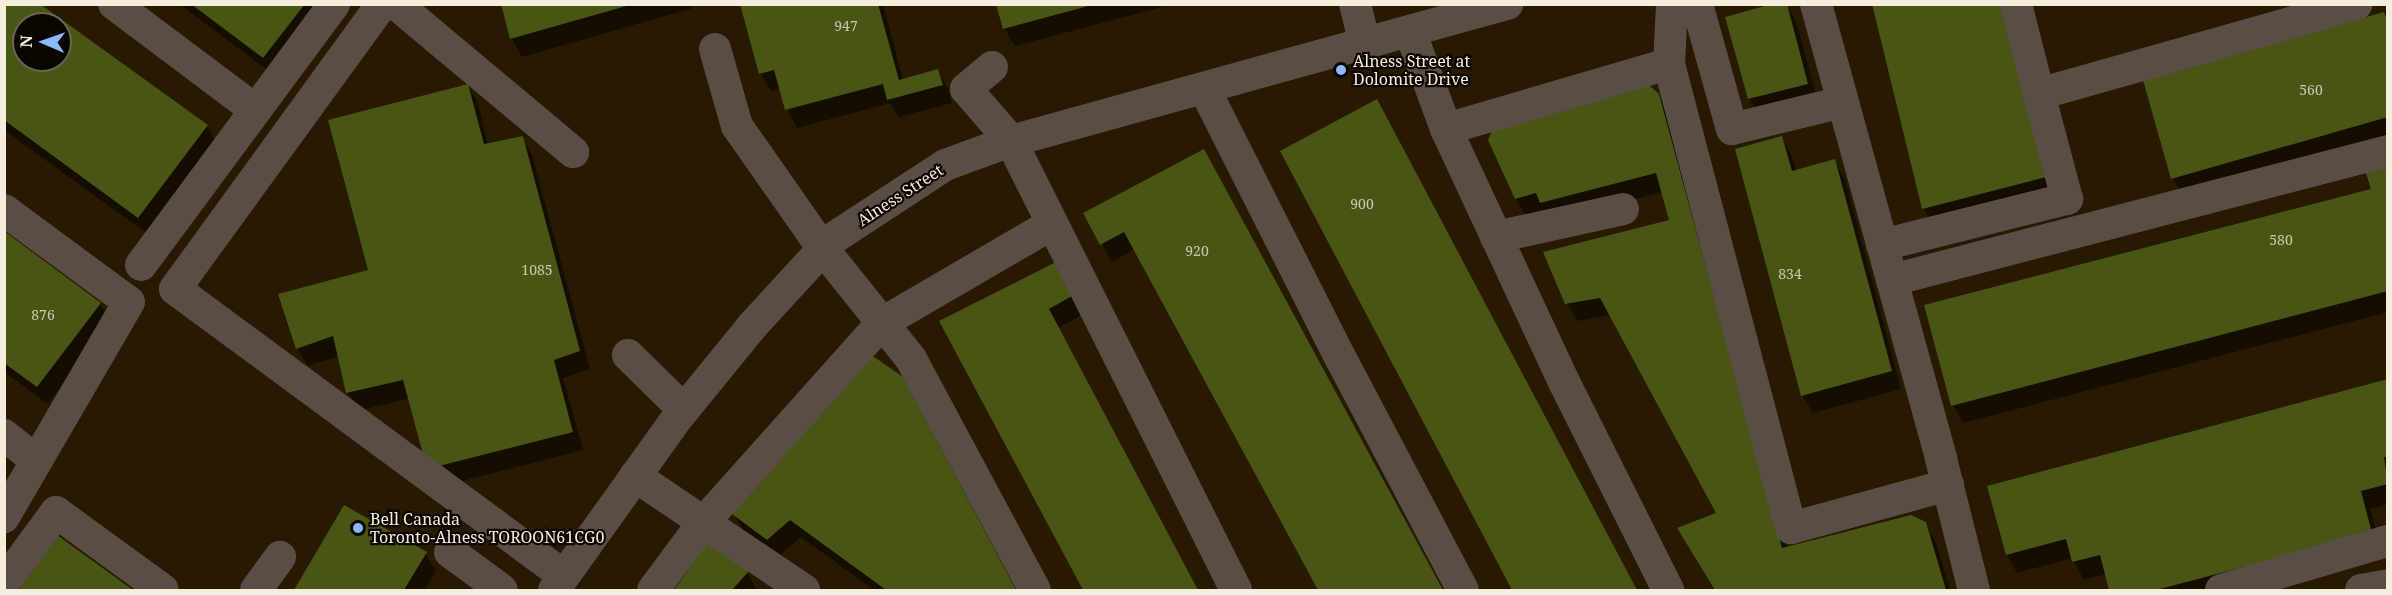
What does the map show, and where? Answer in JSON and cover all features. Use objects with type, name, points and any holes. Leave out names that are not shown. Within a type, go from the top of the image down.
[{"type":"street","points":[[114,4],[255,110]]},
{"type":"street","points":[[141,265],[334,4]]},
{"type":"street","points":[[382,4],[175,290],[559,583]]},
{"type":"street","points":[[396,4],[573,152]]},
{"type":"street","points":[[1355,4],[1365,44]]},
{"type":"street","name":"Alness Street","points":[[559,583],[684,410],[753,325],[832,240],[945,165],[1011,141],[1507,4]]},
{"type":"street","points":[[1672,4],[1669,64],[1791,528],[1947,485]]},
{"type":"street","points":[[1697,4],[1732,129],[1843,102]]},
{"type":"street","points":[[1816,4],[1974,591]]},
{"type":"street","points":[[1882,245],[2067,199],[2016,4]]},
{"type":"street","points":[[2039,94],[2357,4]]},
{"type":"street","points":[[1410,31],[1446,129],[1564,382],[1668,591]]},
{"type":"street","points":[[715,49],[736,126],[824,249],[911,359],[1035,591]]},
{"type":"street","points":[[1446,129],[1669,64]]},
{"type":"street","points":[[992,67],[966,89],[1011,141],[1236,591]]},
{"type":"street","points":[[1204,88],[1463,591]]},
{"type":"street","points":[[1892,280],[2388,151]]},
{"type":"street","points":[[1496,237],[1623,209]]},
{"type":"street","points":[[4,210],[129,302],[4,517]]},
{"type":"street","points":[[652,591],[703,522],[882,323],[1052,224]]},
{"type":"street","points":[[628,355],[684,410]]},
{"type":"street","points":[[4,435],[36,460]]},
{"type":"street","points":[[635,476],[804,591]]},
{"type":"street","points":[[4,584],[56,512],[163,591]]},
{"type":"street","points":[[2221,591],[2388,542]]},
{"type":"street","points":[[450,552],[502,591]]},
{"type":"street","points":[[256,591],[280,557]]},
{"type":"street","points":[[2361,591],[2388,585]]},
{"type":"building","points":[[4,4],[40,4],[51,12],[12,12],[12,72],[72,72],[72,27],[208,125],[138,218],[4,120]]},
{"type":"building","points":[[191,4],[305,4],[263,58]]},
{"type":"building","points":[[501,4],[630,4],[630,5],[510,39]]},
{"type":"building","points":[[740,4],[878,4],[899,80],[938,69],[943,85],[887,100],[883,84],[785,110],[774,70],[759,74]]},
{"type":"building","points":[[996,4],[1092,4],[1092,5],[1003,29]]},
{"type":"building","points":[[1772,4],[1787,4],[1808,84],[1748,99],[1725,17]]},
{"type":"building","points":[[1872,4],[2008,4],[2050,176],[1922,209]]},
{"type":"building","points":[[2384,12],[2388,23],[2388,117],[2171,179],[2143,80]]},
{"type":"building","points":[[468,84],[484,144],[523,136],[580,351],[554,360],[573,432],[427,469],[403,380],[346,393],[333,336],[296,349],[278,294],[368,270],[328,120]]},
{"type":"building","points":[[1649,85],[1659,94],[1782,548],[1911,515],[1926,522],[1946,590],[1715,590],[1677,528],[1716,513],[1600,298],[1565,304],[1543,252],[1669,220],[1656,173],[1540,203],[1536,193],[1515,199],[1488,140],[1493,129]]},
{"type":"building","points":[[1377,99],[1637,590],[1512,590],[1280,151]]},
{"type":"building","points":[[1782,136],[1792,171],[1835,159],[1892,371],[1801,396],[1735,149]]},
{"type":"building","points":[[1204,149],[1443,590],[1318,590],[1124,232],[1100,245],[1083,213]]},
{"type":"building","points":[[2388,161],[2388,291],[1951,406],[1924,305],[2371,189],[2364,167]]},
{"type":"building","points":[[4,231],[101,303],[37,387],[4,363]]},
{"type":"building","points":[[1056,262],[1072,296],[1049,309],[1198,590],[1083,590],[939,321]]},
{"type":"building","points":[[870,354],[903,377],[1016,590],[886,590],[790,520],[767,540],[732,514]]},
{"type":"building","points":[[2388,379],[2388,457],[2384,457],[2388,484],[2361,491],[2372,533],[2156,590],[2109,590],[2100,555],[2072,562],[2066,539],[2006,555],[1987,486]]},
{"type":"building","name":"Bell Canada Toronto-Alness TOROON61CG0","points":[[344,505],[427,552],[404,590],[294,590]]},
{"type":"building","points":[[57,535],[133,590],[19,590]]},
{"type":"building","points":[[708,541],[749,571],[732,590],[674,590]]},
{"type":"place","name":"Alness Street at Dolomite Drive","points":[[1341,70]]},
{"type":"place","name":"Bell Canada Toronto-Alness TOROON61CG0","points":[[358,528]]}]
